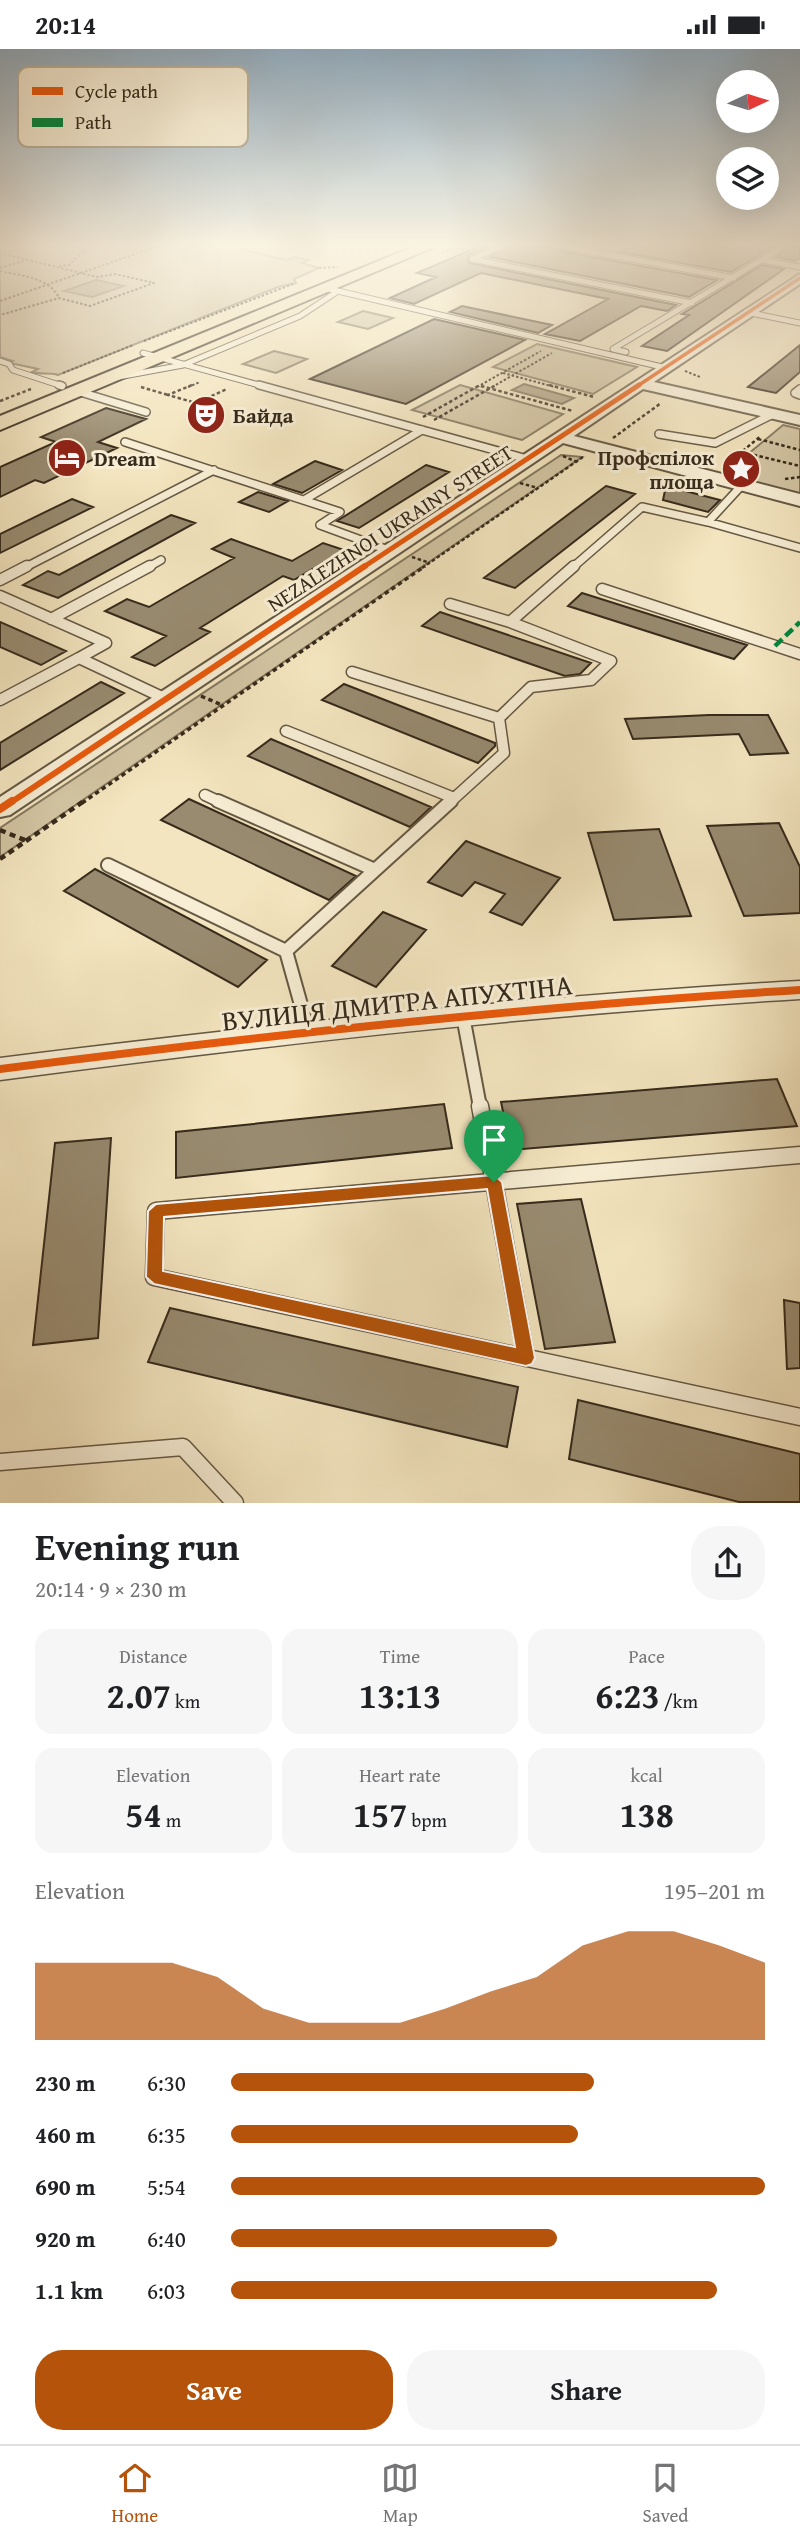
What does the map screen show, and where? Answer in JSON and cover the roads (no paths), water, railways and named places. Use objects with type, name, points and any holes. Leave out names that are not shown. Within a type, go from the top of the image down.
[{"type":"main road","points":[[0,423],[66,384],[101,381],[238,315]]},
{"type":"main road","points":[[0,411],[66,384],[261,315]]},
{"type":"street","name":"NEZALEZHNOI UKRAINY STREET","points":[[0,809],[388,550],[563,438],[642,384],[666,364],[742,315]]},
{"type":"street","points":[[642,384],[786,417]]},
{"type":"street","points":[[563,438],[800,499]]},
{"type":"street","name":"ВУЛИЦЯ ДМИТРА АПУХТІНА","points":[[0,1069],[308,1030],[646,999],[800,990]]},
{"type":"lane","points":[[101,381],[183,365],[301,315]]},
{"type":"lane","points":[[436,315],[666,364]]},
{"type":"lane","points":[[666,364],[614,349],[672,315]]},
{"type":"lane","points":[[760,315],[800,323]]},
{"type":"lane","points":[[150,356],[424,428],[527,459]]},
{"type":"lane","points":[[0,361],[9,364],[13,370],[66,384],[146,412]]},
{"type":"lane","points":[[800,389],[795,393],[800,395]]},
{"type":"lane","points":[[659,434],[700,443],[715,443],[786,417]]},
{"type":"lane","points":[[304,500],[424,428]]},
{"type":"lane","points":[[125,442],[340,512],[320,525],[388,550]]},
{"type":"lane","points":[[0,580],[214,470]]},
{"type":"lane","points":[[708,522],[743,484]]},
{"type":"lane","points":[[510,622],[642,507],[800,548]]},
{"type":"lane","points":[[51,619],[161,559]]},
{"type":"lane","points":[[601,589],[800,654]]},
{"type":"lane","points":[[0,596],[106,643],[0,700]]},
{"type":"lane","points":[[450,604],[510,622],[611,661],[591,680],[531,687],[499,718]]},
{"type":"lane","points":[[79,658],[164,698]]},
{"type":"lane","points":[[352,672],[499,718]]},
{"type":"lane","points":[[286,951],[504,753],[499,718]]},
{"type":"lane","points":[[286,730],[454,798]]},
{"type":"lane","points":[[205,795],[375,870]]},
{"type":"lane","points":[[108,865],[286,951],[308,1030]]},
{"type":"lane","points":[[463,1016],[526,1358]]},
{"type":"lane","points":[[800,1155],[156,1211],[154,1277],[800,1417]]},
{"type":"lane","points":[[0,1462],[183,1447],[236,1503]]},
{"type":"place","name":"Байда","points":[[206,415]]},
{"type":"place","name":"Dream","points":[[67,458]]},
{"type":"place","name":"Профспілок площа","points":[[741,469]]}]
